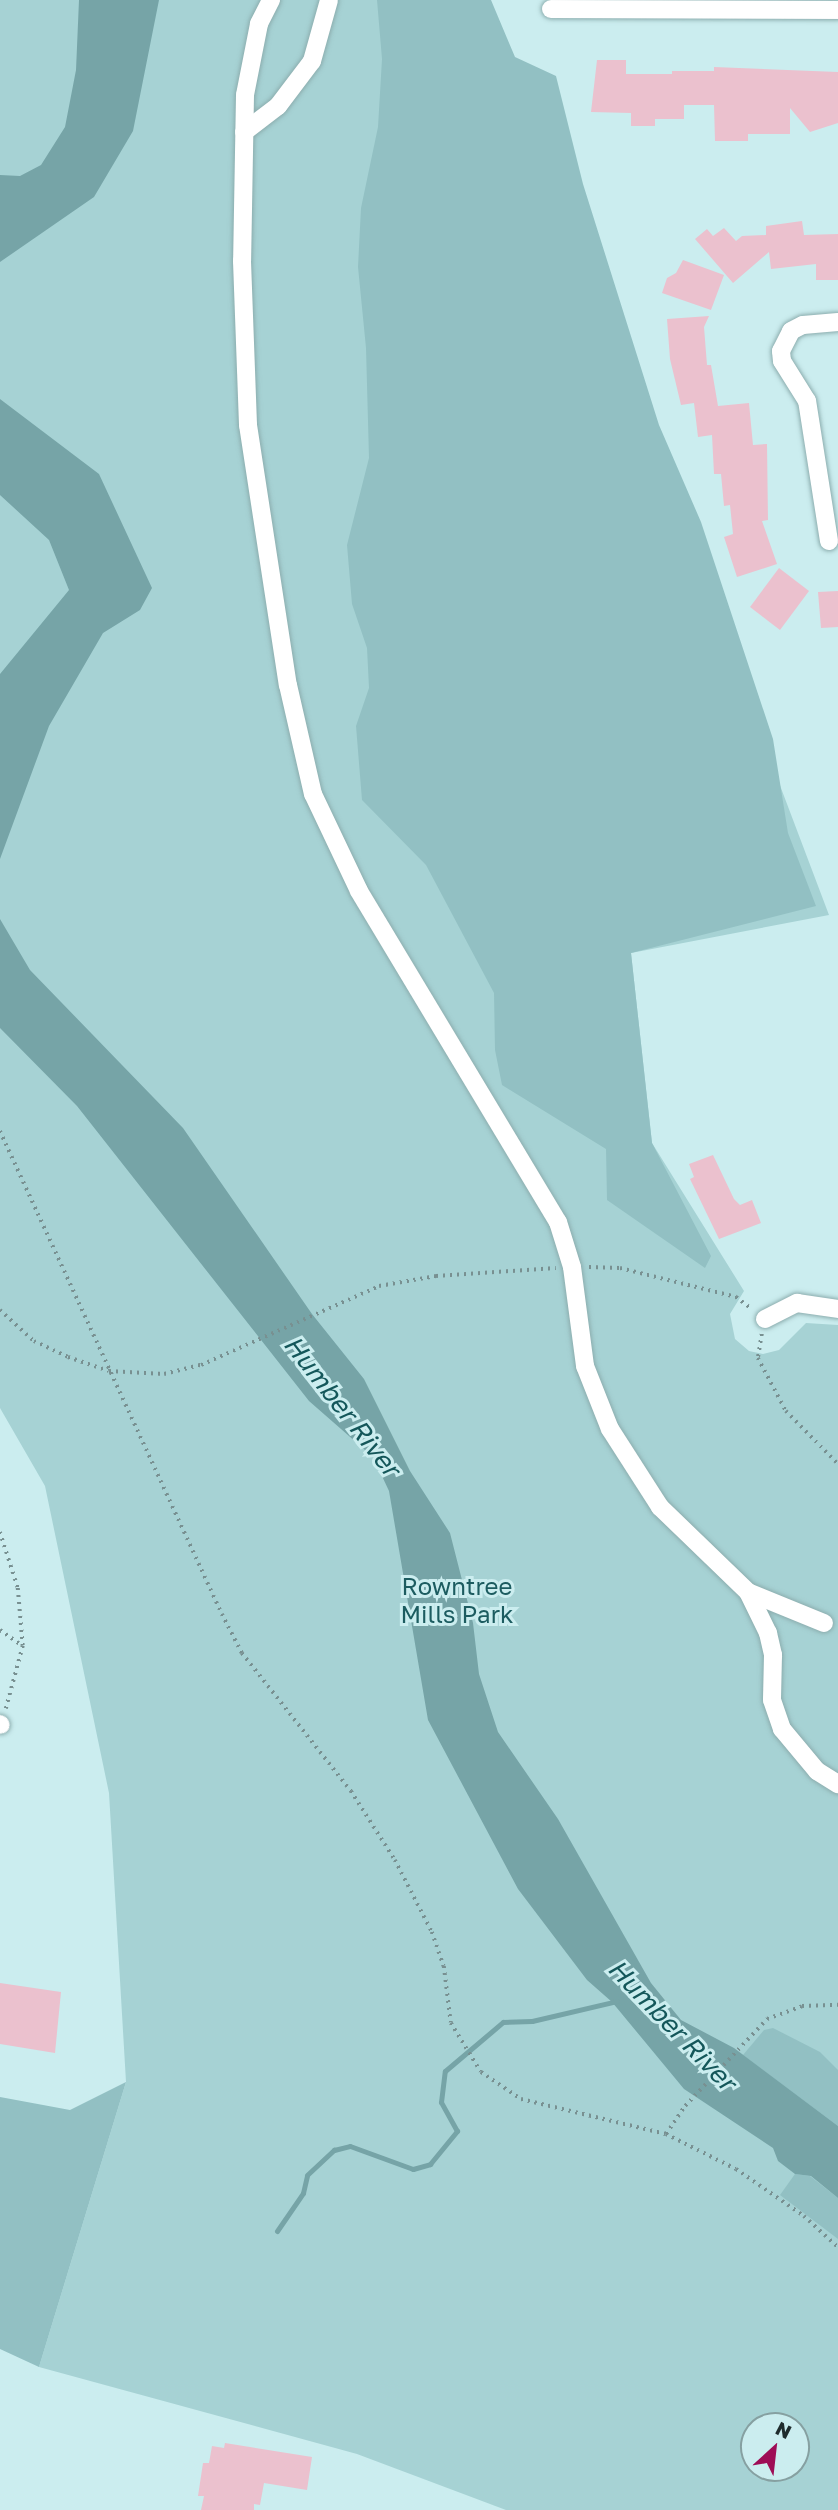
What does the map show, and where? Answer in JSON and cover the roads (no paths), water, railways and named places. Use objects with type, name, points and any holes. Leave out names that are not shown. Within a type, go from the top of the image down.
[{"type":"street","points":[[271,0],[259,24],[245,95],[242,261],[248,425],[288,685],[313,794],[359,891],[558,1222],[572,1267],[585,1366],[610,1429],[660,1507],[748,1592],[768,1633],[773,1655],[772,1700],[782,1729],[817,1771],[838,1784]]},
{"type":"street","points":[[244,132],[278,106],[312,61],[330,0]]},
{"type":"street","points":[[551,9],[838,10]]},
{"type":"street","points":[[830,541],[807,401],[782,361],[781,351],[790,331],[803,325],[838,322]]},
{"type":"street","points":[[765,1319],[797,1303],[838,1309]]},
{"type":"street","points":[[748,1592],[824,1623]]},
{"type":"water","points":[[79,0],[159,0],[133,131],[94,197],[0,262],[0,175],[20,176],[41,165],[65,127],[76,70]]},
{"type":"water","points":[[0,399],[99,474],[152,588],[140,610],[103,633],[49,726],[0,859],[0,674],[69,590],[49,540],[0,495]]},
{"type":"water","name":"Humber River","points":[[0,919],[30,970],[183,1128],[312,1314],[364,1379],[410,1471],[450,1533],[473,1623],[479,1674],[498,1732],[558,1819],[651,1983],[681,2020],[734,2048],[838,2126],[838,2198],[811,2176],[795,2174],[778,2161],[773,2148],[684,2089],[612,2002],[587,1980],[518,1889],[428,1720],[389,1491],[373,1457],[309,1401],[77,1106],[0,1028]]},
{"type":"waterway","name":"Humber River","points":[[277,2231],[303,2193],[307,2175],[334,2150],[350,2146],[413,2169],[430,2164],[457,2131],[441,2102],[445,2071],[503,2022],[532,2021],[617,2001]]},
{"type":"park label","name":"Rowntree Mills Park","points":[[457,1600]]}]
